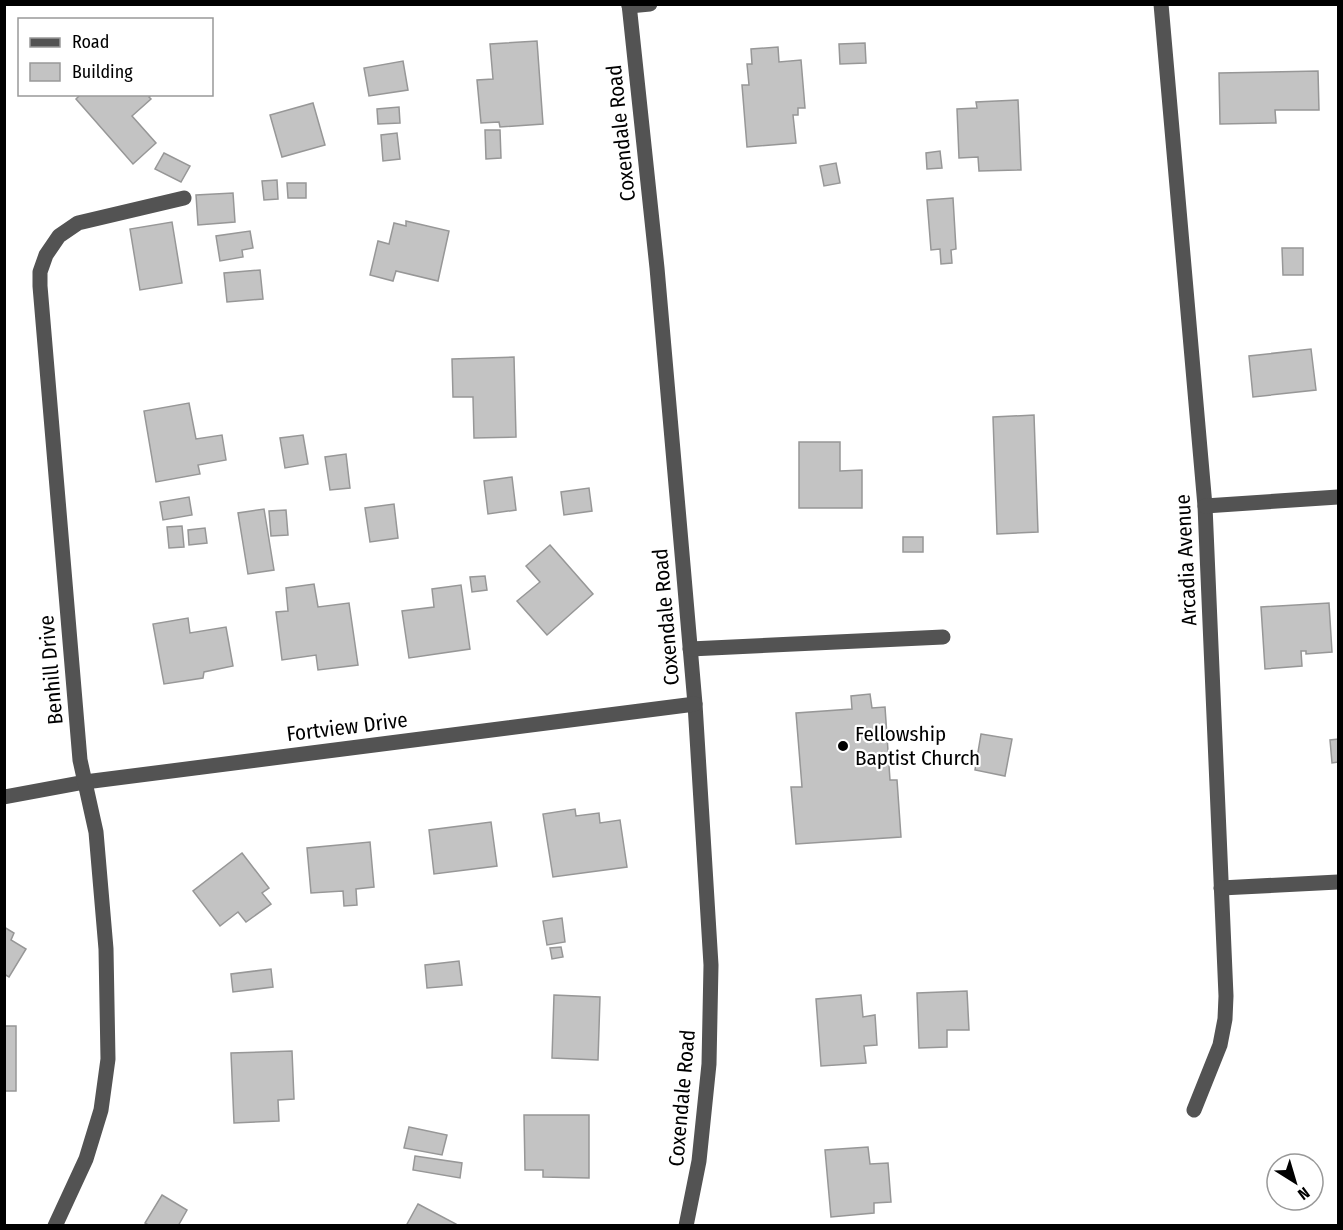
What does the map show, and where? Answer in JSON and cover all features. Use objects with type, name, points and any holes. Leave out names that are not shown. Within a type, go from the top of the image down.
[{"type":"street","points":[[629,5],[650,4]]},
{"type":"street","name":"Arcadia Avenue","points":[[1161,4],[1206,506],[1226,996],[1225,1019],[1220,1045],[1194,1110]]},
{"type":"street","name":"Coxendale Road","points":[[629,5],[657,268],[695,704],[710,954],[709,1064],[700,1151],[686,1226]]},
{"type":"street","name":"Benhill Drive","points":[[55,1226],[86,1159],[101,1110],[108,1059],[105,949],[96,832],[80,760],[40,272],[46,255],[59,236],[78,223],[184,198]]},
{"type":"street","points":[[1206,506],[1338,497]]},
{"type":"street","points":[[690,649],[943,638]]},
{"type":"street","name":"Fortview Drive","points":[[4,797],[85,782],[695,704]]},
{"type":"street","points":[[1221,888],[1338,882]]},
{"type":"building","points":[[537,41],[543,124],[500,127],[499,122],[481,123],[477,80],[493,79],[490,44]]},
{"type":"building","points":[[865,43],[866,63],[840,64],[839,44]]},
{"type":"building","points":[[778,47],[779,62],[801,60],[805,108],[798,108],[798,115],[793,115],[796,143],[747,147],[742,85],[749,85],[747,64],[752,64],[751,49]]},
{"type":"building","points":[[403,61],[408,90],[369,96],[364,68]]},
{"type":"building","points":[[1318,71],[1319,110],[1275,110],[1276,123],[1220,124],[1219,73]]},
{"type":"building","points":[[79,96],[150,96],[151,99],[132,116],[156,143],[133,164],[76,99]]},
{"type":"building","points":[[1018,100],[1021,170],[979,171],[978,157],[959,158],[957,109],[977,108],[976,102]]},
{"type":"building","points":[[313,103],[325,145],[282,157],[270,115]]},
{"type":"building","points":[[399,107],[400,123],[378,124],[377,109]]},
{"type":"building","points":[[485,130],[500,130],[501,158],[486,159]]},
{"type":"building","points":[[397,133],[400,159],[383,161],[381,135]]},
{"type":"building","points":[[940,151],[942,168],[927,169],[926,153]]},
{"type":"building","points":[[164,153],[190,166],[181,182],[155,169]]},
{"type":"building","points":[[836,163],[840,183],[824,186],[820,166]]},
{"type":"building","points":[[277,180],[278,199],[264,200],[262,181]]},
{"type":"building","points":[[287,183],[306,183],[306,198],[288,198]]},
{"type":"building","points":[[233,193],[235,222],[198,225],[196,195]]},
{"type":"building","points":[[953,198],[956,249],[951,250],[952,263],[941,264],[940,249],[931,250],[927,200]]},
{"type":"building","points":[[406,221],[449,231],[438,281],[396,271],[393,281],[370,275],[378,241],[389,244],[394,223],[406,226]]},
{"type":"building","points":[[172,222],[182,283],[140,290],[130,229]]},
{"type":"building","points":[[250,231],[253,248],[242,250],[243,257],[220,261],[216,236]]},
{"type":"building","points":[[1282,248],[1303,248],[1303,275],[1283,275]]},
{"type":"building","points":[[260,270],[263,299],[227,302],[224,273]]},
{"type":"building","points":[[1311,349],[1316,390],[1253,397],[1249,356]]},
{"type":"building","points":[[514,357],[516,437],[474,438],[473,397],[453,397],[452,359]]},
{"type":"building","points":[[189,403],[196,439],[222,435],[226,460],[198,465],[200,474],[156,482],[144,411]]},
{"type":"building","points":[[1034,415],[1038,532],[997,534],[993,417]]},
{"type":"building","points":[[303,435],[308,464],[285,468],[280,438]]},
{"type":"building","points":[[799,442],[840,442],[840,471],[862,470],[862,508],[799,508]]},
{"type":"building","points":[[346,454],[350,488],[330,490],[325,457]]},
{"type":"building","points":[[512,477],[516,510],[488,514],[484,481]]},
{"type":"building","points":[[589,488],[592,511],[564,515],[561,492]]},
{"type":"building","points":[[189,497],[192,515],[163,520],[160,502]]},
{"type":"building","points":[[394,504],[398,538],[370,542],[365,508]]},
{"type":"building","points":[[264,509],[274,570],[248,574],[238,513]]},
{"type":"building","points":[[286,510],[288,535],[271,536],[269,511]]},
{"type":"building","points":[[182,526],[184,547],[169,548],[167,527]]},
{"type":"building","points":[[205,528],[207,543],[189,545],[188,530]]},
{"type":"building","points":[[903,537],[923,537],[923,552],[903,552]]},
{"type":"building","points":[[550,545],[593,594],[547,635],[517,601],[540,582],[526,566]]},
{"type":"building","points":[[485,576],[487,590],[472,592],[470,577]]},
{"type":"building","points":[[314,584],[318,607],[349,603],[358,665],[318,670],[316,655],[282,660],[276,612],[288,611],[286,588]]},
{"type":"building","points":[[461,585],[470,649],[409,658],[402,611],[434,607],[432,589]]},
{"type":"building","points":[[1329,603],[1332,652],[1306,654],[1306,651],[1301,651],[1302,666],[1265,669],[1261,607]]},
{"type":"building","points":[[188,618],[190,633],[226,627],[233,666],[204,672],[203,678],[164,684],[153,624]]},
{"type":"building","name":"Fellowship Baptist Church","points":[[870,694],[872,708],[885,707],[890,780],[897,780],[901,837],[796,844],[791,787],[802,787],[796,713],[852,709],[851,696]]},
{"type":"building","points":[[981,734],[1012,739],[1005,776],[975,770]]},
{"type":"building","points":[[1338,739],[1338,762],[1332,763],[1330,740]]},
{"type":"building","points":[[575,809],[576,816],[599,813],[600,823],[620,820],[627,867],[553,877],[543,814]]},
{"type":"building","points":[[491,822],[497,866],[434,874],[429,830]]},
{"type":"building","points":[[370,842],[374,887],[356,889],[357,905],[344,906],[343,891],[311,893],[307,848]]},
{"type":"building","points":[[242,853],[269,888],[262,893],[271,904],[246,922],[238,912],[220,926],[193,891]]},
{"type":"building","points":[[562,918],[565,942],[547,945],[543,921]]},
{"type":"building","points":[[4,927],[14,933],[11,940],[26,949],[9,977],[4,974]]},
{"type":"building","points":[[561,947],[563,957],[552,959],[550,948]]},
{"type":"building","points":[[459,961],[462,985],[427,988],[425,965]]},
{"type":"building","points":[[271,969],[273,987],[233,992],[231,974]]},
{"type":"building","points":[[967,991],[969,1030],[947,1030],[947,1047],[919,1048],[917,993]]},
{"type":"building","points":[[554,995],[600,997],[598,1060],[552,1058]]},
{"type":"building","points":[[861,995],[863,1017],[875,1015],[877,1045],[864,1046],[866,1063],[821,1066],[816,999]]},
{"type":"building","points":[[4,1026],[16,1026],[16,1091],[4,1091]]},
{"type":"building","points":[[292,1051],[294,1099],[278,1100],[279,1121],[234,1123],[231,1053]]},
{"type":"building","points":[[524,1115],[589,1115],[589,1178],[543,1177],[543,1170],[525,1170]]},
{"type":"building","points":[[409,1127],[447,1135],[442,1155],[404,1148]]},
{"type":"building","points":[[868,1147],[870,1164],[888,1163],[891,1202],[874,1203],[874,1213],[831,1217],[825,1150]]},
{"type":"building","points":[[415,1156],[462,1163],[460,1178],[413,1170]]},
{"type":"building","points":[[162,1195],[187,1210],[178,1226],[150,1226],[145,1223]]},
{"type":"building","points":[[418,1204],[456,1224],[455,1226],[406,1226]]},
{"type":"place","name":"Fellowship Baptist Church","points":[[843,746]]}]
